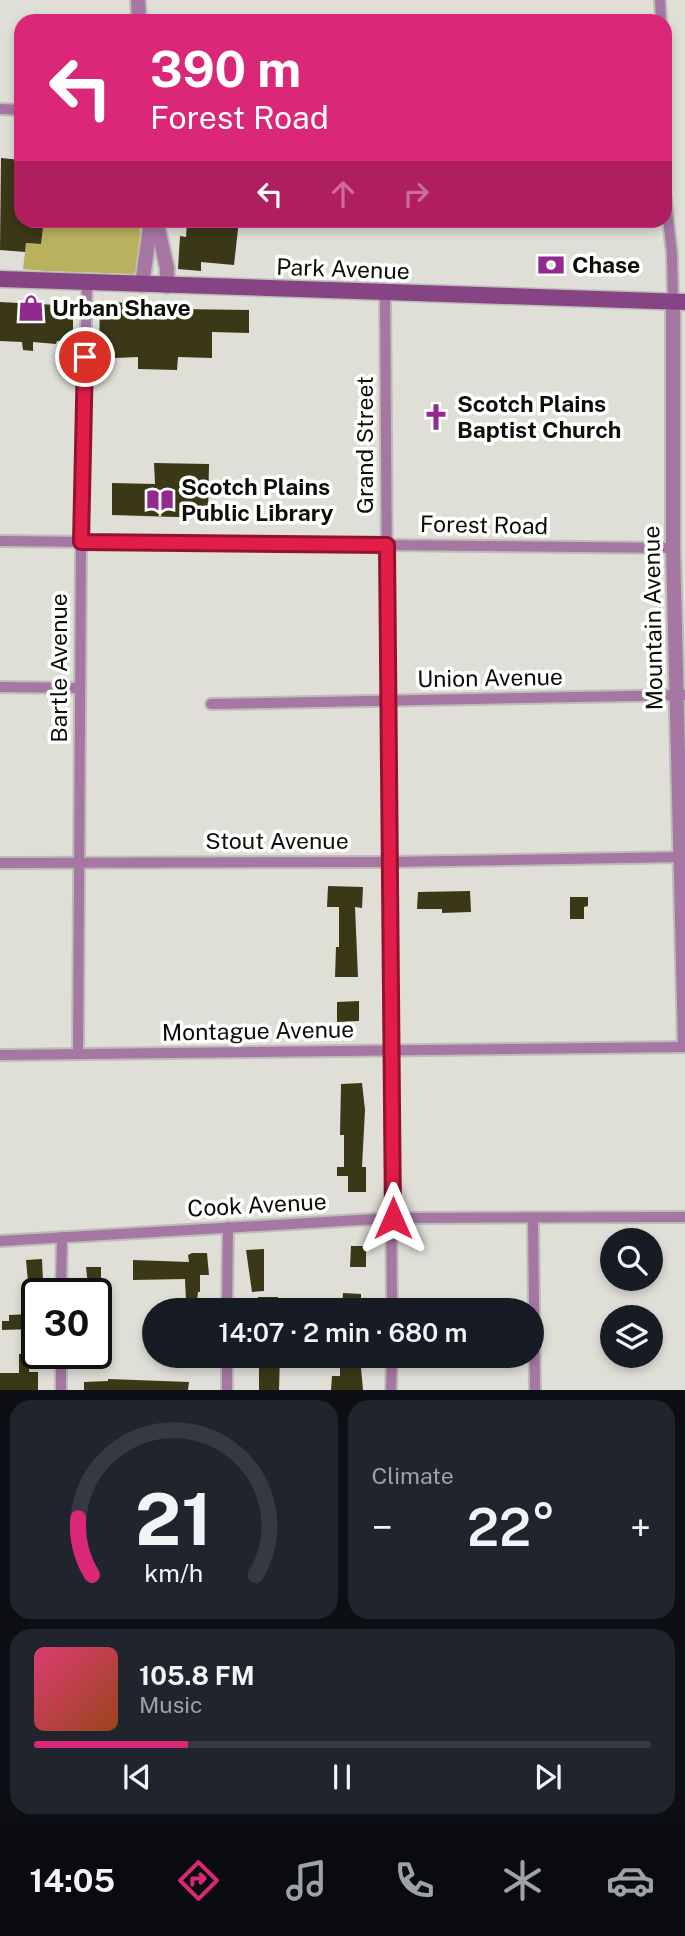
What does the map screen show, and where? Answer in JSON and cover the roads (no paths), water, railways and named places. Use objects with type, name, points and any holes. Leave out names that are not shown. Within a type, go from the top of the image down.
[{"type":"main road","name":"Park Avenue","points":[[0,279],[679,301]]},
{"type":"street","points":[[142,285],[153,228]]},
{"type":"street","points":[[156,228],[167,268],[167,286]]},
{"type":"street","name":"Mountain Avenue","points":[[669,228],[679,301],[673,548],[681,695],[685,1045]]},
{"type":"street","name":"Bartle Avenue","points":[[78,1054],[81,542],[86,282]]},
{"type":"street","name":"Grand Street","points":[[385,293],[392,1298]]},
{"type":"street","name":"Forest Road","points":[[0,541],[673,548]]},
{"type":"street","points":[[0,687],[80,688]]},
{"type":"street","name":"Union Avenue","points":[[211,704],[681,695]]},
{"type":"street","name":"Stout Avenue","points":[[0,863],[390,862],[681,857]]},
{"type":"street","name":"Montague Avenue","points":[[0,1055],[685,1045]]},
{"type":"street","name":"Cook Avenue","points":[[0,1241],[393,1218],[685,1217]]},
{"type":"street","points":[[533,1218],[535,1390]]},
{"type":"street","points":[[228,1227],[228,1298]]},
{"type":"street","points":[[61,1278],[62,1237]]},
{"type":"street","points":[[227,1368],[227,1390]]},
{"type":"street","points":[[391,1390],[392,1368]]},
{"type":"street","points":[[61,1369],[61,1390]]},
{"type":"place","name":"Chase","points":[[551,265]]},
{"type":"place","name":"Urban Shave","points":[[31,308]]},
{"type":"place","name":"Scotch Plains Baptist Church","points":[[436,417]]},
{"type":"place","name":"Scotch Plains Public Library","points":[[160,500]]}]
